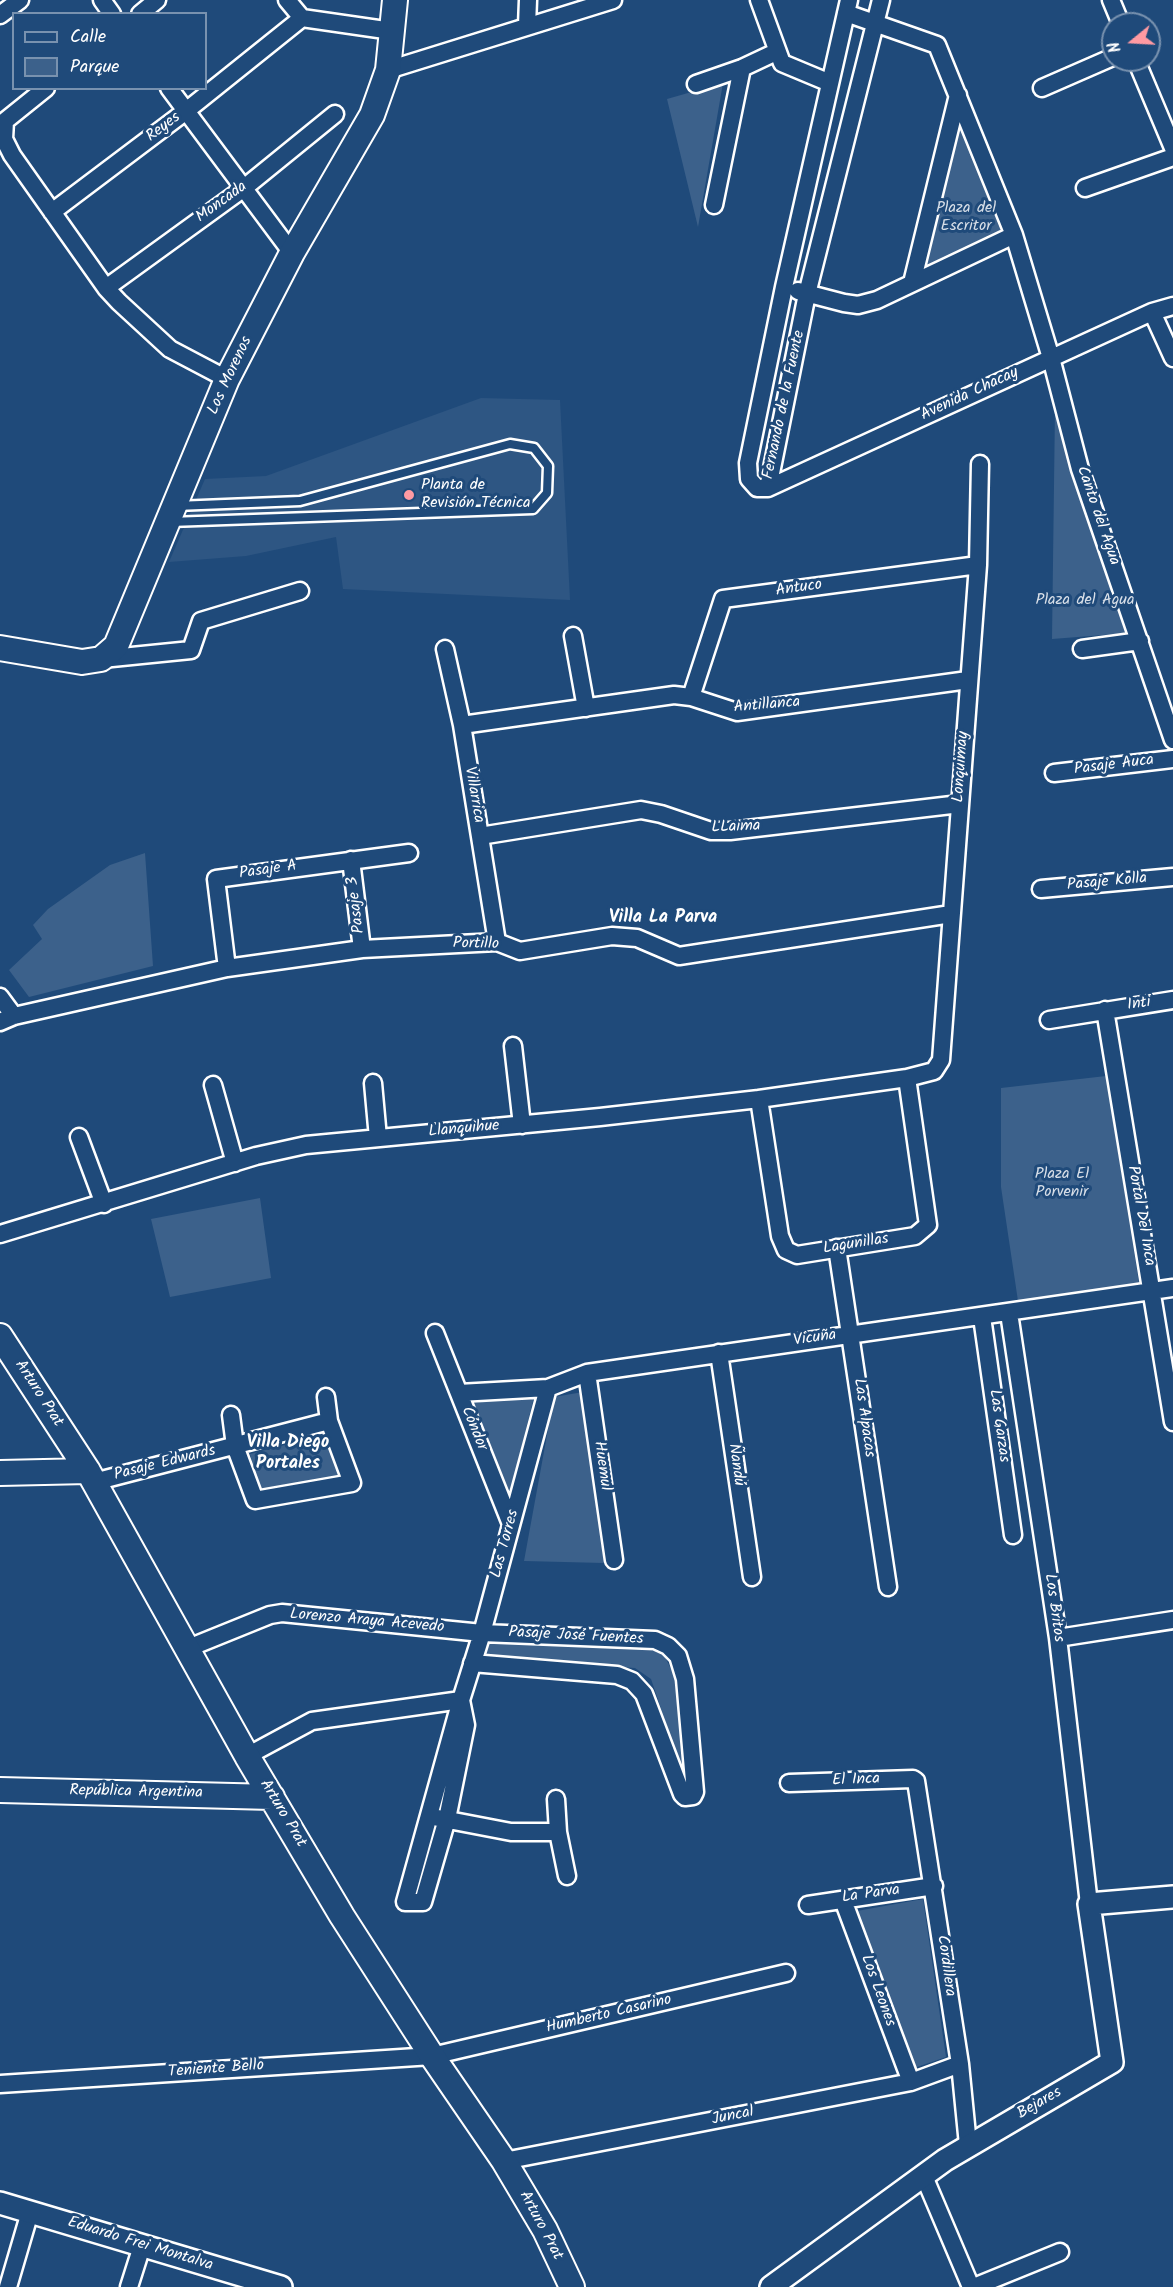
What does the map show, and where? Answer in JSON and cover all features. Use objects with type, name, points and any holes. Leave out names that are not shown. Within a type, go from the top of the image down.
[{"type":"main road","name":"Los Morenos","points":[[101,659],[116,646],[227,379],[292,253],[365,130],[388,70],[395,0]]},
{"type":"main road","points":[[0,648],[82,662],[101,659]]},
{"type":"main road","name":"Arturo Prat","points":[[0,1336],[91,1477],[247,1756],[342,1916],[432,2056],[504,2161],[545,2230],[572,2287]]},
{"type":"main road","points":[[0,1473],[91,1477]]},
{"type":"main road","name":"República Argentina","points":[[0,1790],[272,1797]]},
{"type":"street","points":[[0,15],[20,0]]},
{"type":"street","points":[[142,12],[157,0]]},
{"type":"street","points":[[287,0],[302,18],[392,32]]},
{"type":"street","points":[[527,26],[528,0]]},
{"type":"street","points":[[388,70],[613,0]]},
{"type":"street","points":[[759,0],[776,52],[786,66],[830,83]]},
{"type":"street","name":"Fernando de la Fuente","points":[[848,7],[784,287],[748,463],[749,479],[757,488],[768,488],[807,294],[881,0]]},
{"type":"street","name":"Canto del Agua","points":[[848,7],[876,21],[937,45],[1014,235],[1051,358],[1080,469],[1173,740]]},
{"type":"street","name":"Reyes","points":[[52,212],[186,111],[302,18]]},
{"type":"street","points":[[696,84],[742,68],[776,52]]},
{"type":"street","points":[[1042,88],[1101,62]]},
{"type":"street","points":[[714,205],[742,68]]},
{"type":"street","points":[[1141,72],[1173,148]]},
{"type":"street","points":[[44,90],[5,121],[4,139],[8,147],[106,288],[170,349],[227,379]]},
{"type":"street","points":[[170,90],[292,253]]},
{"type":"street","points":[[912,284],[958,95]]},
{"type":"street","name":"Moncada","points":[[106,288],[244,188],[335,114]]},
{"type":"street","points":[[1085,188],[1173,157]]},
{"type":"street","points":[[784,287],[858,304],[877,300],[1014,235]]},
{"type":"street","name":"Avenida Chacay","points":[[768,488],[1152,312],[1173,306]]},
{"type":"street","points":[[1152,312],[1173,358]]},
{"type":"street","name":"Lonquimay","points":[[937,1069],[941,1060],[978,565],[980,464]]},
{"type":"street","name":"Antuco","points":[[691,697],[723,599],[978,565]]},
{"type":"street","points":[[101,659],[191,650],[201,621],[300,591]]},
{"type":"street","points":[[573,636],[586,708]]},
{"type":"street","points":[[1082,649],[1140,641]]},
{"type":"street","name":"Villarrica","points":[[446,649],[462,725],[497,942]]},
{"type":"street","name":"Antillanca","points":[[462,725],[674,695],[691,697],[737,712],[968,680]]},
{"type":"street","name":"Pasaje Auca","points":[[1054,773],[1173,759]]},
{"type":"street","name":"LLaima","points":[[480,836],[640,810],[661,814],[711,831],[730,831],[960,804]]},
{"type":"street","name":"Pasaje A","points":[[227,968],[216,879],[409,853]]},
{"type":"street","name":"Pasaje 3","points":[[351,860],[362,949]]},
{"type":"street","name":"Pasaje Kolla","points":[[1041,889],[1173,877]]},
{"type":"street","name":"Portillo","points":[[7,1019],[227,968],[362,949],[497,942],[520,951],[612,936],[637,938],[679,956],[951,914]]},
{"type":"street","points":[[0,997],[7,1019]]},
{"type":"street","name":"Inti","points":[[1049,1020],[1173,1000]]},
{"type":"street","name":"Portal Del Inca","points":[[1105,1010],[1173,1422]]},
{"type":"street","points":[[513,1046],[522,1125]]},
{"type":"street","name":"Llanquihue","points":[[0,1234],[235,1163],[306,1145],[522,1125],[759,1099],[907,1078],[929,1074],[937,1069]]},
{"type":"street","name":"Lagunillas","points":[[759,1099],[780,1236],[786,1250],[796,1255],[915,1236],[928,1225],[907,1078]]},
{"type":"street","points":[[373,1083],[378,1138]]},
{"type":"street","points":[[213,1085],[235,1163]]},
{"type":"street","points":[[79,1137],[104,1204]]},
{"type":"street","name":"Las Alpacas","points":[[837,1248],[888,1587]]},
{"type":"street","name":"Vicuña","points":[[459,1393],[548,1388],[588,1373],[1173,1288]]},
{"type":"street","name":"Los Britos","points":[[1008,1313],[1058,1638],[1089,1904]]},
{"type":"street","name":"Las Garzas","points":[[982,1317],[1013,1535]]},
{"type":"street","name":"Cóndor","points":[[435,1333],[511,1524]]},
{"type":"street","name":"Ñandú","points":[[719,1353],[752,1577]]},
{"type":"street","name":"Huemul","points":[[588,1373],[614,1560]]},
{"type":"street","name":"Las Torres","points":[[461,1700],[466,1725],[447,1819],[423,1902],[405,1902],[461,1700],[482,1632],[548,1388]]},
{"type":"street","name":"Pasaje Edwards","points":[[231,1415],[235,1446],[255,1500],[352,1484],[329,1421],[326,1396]]},
{"type":"street","name":"Pasaje Edwards","points":[[91,1477],[235,1446],[329,1421]]},
{"type":"street","name":"Lorenzo Araya Acevedo","points":[[186,1648],[270,1615],[282,1613],[482,1632]]},
{"type":"street","points":[[1058,1638],[1173,1620]]},
{"type":"street","name":"Pasaje José Fuentes","points":[[472,1663],[617,1676],[632,1681],[644,1694],[682,1794],[689,1797],[695,1792],[685,1679],[678,1656],[668,1646],[655,1640],[482,1632]]},
{"type":"street","points":[[247,1756],[312,1721],[461,1700]]},
{"type":"street","name":"El Inca","points":[[789,1783],[912,1779],[918,1787]]},
{"type":"street","name":"Cordillera","points":[[918,1787],[960,2064],[968,2145]]},
{"type":"street","points":[[556,1799],[558,1832],[567,1876]]},
{"type":"street","points":[[429,1816],[510,1832],[558,1832]]},
{"type":"street","name":"La Parva","points":[[808,1905],[933,1886]]},
{"type":"street","points":[[1089,1904],[1173,1897]]},
{"type":"street","name":"Los Leones","points":[[843,1900],[911,2082]]},
{"type":"street","name":"Bejares","points":[[771,2287],[923,2174],[968,2145],[1112,2062],[1089,1904]]},
{"type":"street","name":"Humberto Casarino","points":[[432,2056],[786,1973]]},
{"type":"street","name":"Teniente Bello","points":[[0,2084],[432,2056]]},
{"type":"street","name":"Juncal","points":[[504,2161],[911,2082],[960,2064]]},
{"type":"street","points":[[923,2174],[973,2287],[1060,2252]]},
{"type":"street","name":"Eduardo Frei Montalva","points":[[0,2204],[281,2287]]},
{"type":"street","points":[[8,2287],[30,2212]]},
{"type":"street","points":[[129,2287],[142,2246]]},
{"type":"lane","points":[[510,444],[534,448],[548,466],[547,493],[533,509],[170,514],[300,501],[510,444]]},
{"type":"shaded area","points":[[481,398],[560,400],[570,600],[343,589],[336,537],[246,556],[169,562],[205,479],[266,476]]},
{"type":"green space","points":[[723,83],[698,227],[667,99]]},
{"type":"green space","name":"Plaza del Escritor","points":[[959,111],[1007,234],[918,277]]},
{"type":"green space","name":"Plaza del Agua","points":[[1055,408],[1129,633],[1052,639]]},
{"type":"green space","points":[[145,853],[153,966],[29,997],[9,970],[42,939],[33,925],[48,909],[110,865]]},
{"type":"green space","name":"Plaza El Porvenir","points":[[1106,1076],[1139,1283],[1018,1301],[1001,1187],[1001,1088]]},
{"type":"green space","points":[[260,1198],[271,1278],[170,1297],[151,1219]]},
{"type":"green space","points":[[583,1392],[604,1563],[524,1561],[554,1397]]},
{"type":"green space","points":[[535,1393],[509,1497],[469,1404]]},
{"type":"green space","points":[[327,1434],[344,1481],[260,1492],[250,1454]]},
{"type":"green space","points":[[486,1638],[653,1649],[665,1657],[675,1677],[685,1779],[651,1679],[635,1668],[485,1659]]},
{"type":"green space","points":[[923,1899],[946,2057],[914,2068],[857,1911]]},
{"type":"place","name":"Planta de Revisión Técnica","points":[[409,495]]},
{"type":"district","name":"Villa La Parva","points":[[663,919]]},
{"type":"district","name":"Villa Diego Portales","points":[[288,1454]]}]
